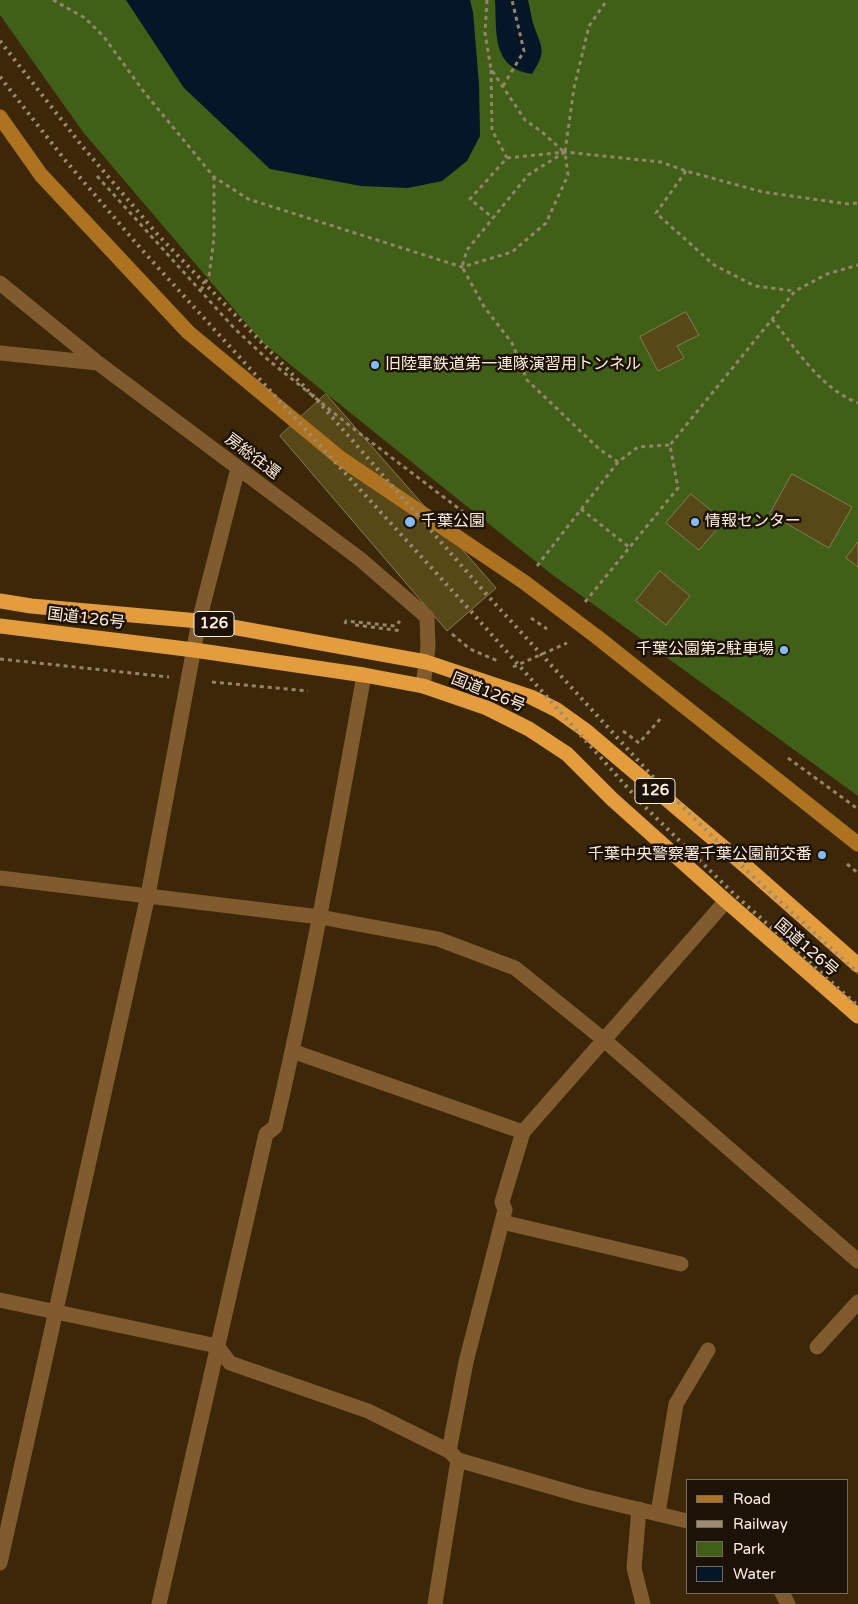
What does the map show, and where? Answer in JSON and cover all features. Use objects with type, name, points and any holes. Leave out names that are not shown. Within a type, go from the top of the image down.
[{"type":"highway","name":"国道126号","points":[[0,601],[31,606],[199,621],[369,650],[426,662],[531,697],[557,710],[585,730],[749,869],[858,965]]},
{"type":"highway","name":"国道126号","points":[[0,626],[194,650],[364,675],[423,686],[487,708],[529,729],[567,754],[612,799],[858,1016]]},
{"type":"street","points":[[0,117],[41,175],[188,332],[340,458],[524,582],[597,637],[858,844]]},
{"type":"street","name":"房総往還","points":[[0,283],[98,363],[360,559],[427,617],[426,662],[423,686]]},
{"type":"street","points":[[0,353],[98,363]]},
{"type":"street","points":[[0,1563],[148,895],[199,621],[238,468]]},
{"type":"street","points":[[159,1604],[266,1134],[275,1127],[292,1051],[320,917],[364,675]]},
{"type":"street","points":[[0,878],[320,917],[438,939],[515,968],[603,1039],[858,1261]]},
{"type":"street","points":[[435,1604],[466,1362],[505,1210],[502,1202],[524,1132],[603,1039],[726,901]]},
{"type":"street","points":[[292,1051],[524,1132]]},
{"type":"street","points":[[502,1222],[681,1264]]},
{"type":"street","points":[[0,1300],[217,1346],[230,1363],[368,1411],[453,1456],[583,1496],[686,1521]]},
{"type":"street","points":[[817,1347],[858,1302]]},
{"type":"street","points":[[658,1513],[676,1404],[708,1350]]},
{"type":"street","points":[[639,1509],[634,1568],[643,1604]]},
{"type":"path","points":[[53,0],[85,18],[104,36],[144,92],[214,177],[248,199],[462,267],[512,252],[546,223],[568,175],[565,152],[574,88],[589,26],[607,0]]},
{"type":"path","points":[[487,0],[485,33],[491,69],[492,130],[507,158]]},
{"type":"path","points":[[503,86],[524,51],[512,0]]},
{"type":"path","points":[[491,69],[525,120],[565,152]]},
{"type":"path","points":[[565,152],[528,175],[467,250],[462,267],[485,308],[512,343],[527,380],[599,450],[618,462]]},
{"type":"path","points":[[494,218],[470,198],[507,158],[565,152],[661,162],[686,171],[763,192],[848,204],[858,203]]},
{"type":"path","points":[[686,171],[656,213],[714,265],[755,286],[795,291]]},
{"type":"path","points":[[97,176],[234,328],[266,358],[350,426]]},
{"type":"path","points":[[201,290],[209,276],[214,238],[214,177]]},
{"type":"path","points":[[536,567],[618,462],[638,447],[670,445],[795,291],[827,274],[858,265]]},
{"type":"path","points":[[772,319],[825,383],[846,398],[858,403]]},
{"type":"path","points":[[583,604],[678,488],[670,445]]},
{"type":"path","points":[[581,509],[629,547]]},
{"type":"path","points":[[531,618],[553,633]]},
{"type":"path","points":[[345,624],[346,621],[395,626],[399,622]]},
{"type":"path","points":[[452,634],[470,649],[520,671]]},
{"type":"path","points":[[512,667],[568,643],[560,638]]},
{"type":"path","points":[[0,659],[172,677]]},
{"type":"path","points":[[212,682],[318,692]]},
{"type":"path","points":[[615,726],[640,743],[661,718],[654,712]]},
{"type":"green space","name":"千葉公園","points":[[0,0],[858,0],[858,796],[550,573],[262,342],[83,132],[0,15]]},
{"type":"water","points":[[126,0],[470,0],[473,12],[479,84],[480,136],[467,161],[442,181],[408,188],[361,186],[270,169],[184,88]]},
{"type":"water","points":[[495,0],[528,0],[533,23],[542,48],[540,59],[532,74],[519,70],[509,64],[503,56],[497,36]]},
{"type":"building","points":[[686,312],[699,335],[677,346],[684,358],[658,371],[640,337]]},
{"type":"building","points":[[326,394],[496,588],[447,631],[280,436]]},
{"type":"building","points":[[792,474],[852,507],[829,548],[770,514]]},
{"type":"building","name":"情報センター","points":[[691,494],[724,521],[699,550],[666,523]]},
{"type":"building","points":[[858,542],[858,567],[846,558]]},
{"type":"building","points":[[660,571],[690,596],[666,625],[636,601]]},
{"type":"railway","points":[[0,41],[82,146],[158,235],[319,402],[488,596],[655,779],[747,871],[858,973]]},
{"type":"railway","points":[[0,77],[65,160],[142,250],[468,608],[642,804],[734,894],[858,1006]]},
{"type":"place","name":"旧陸軍鉄道第一連隊演習用トンネル","points":[[375,365]]},
{"type":"place","name":"千葉公園","points":[[410,522]]},
{"type":"place","name":"情報センター","points":[[695,522]]},
{"type":"place","name":"千葉公園第2駐車場","points":[[784,650]]},
{"type":"place","name":"千葉中央警察署千葉公園前交番","points":[[822,855]]}]
